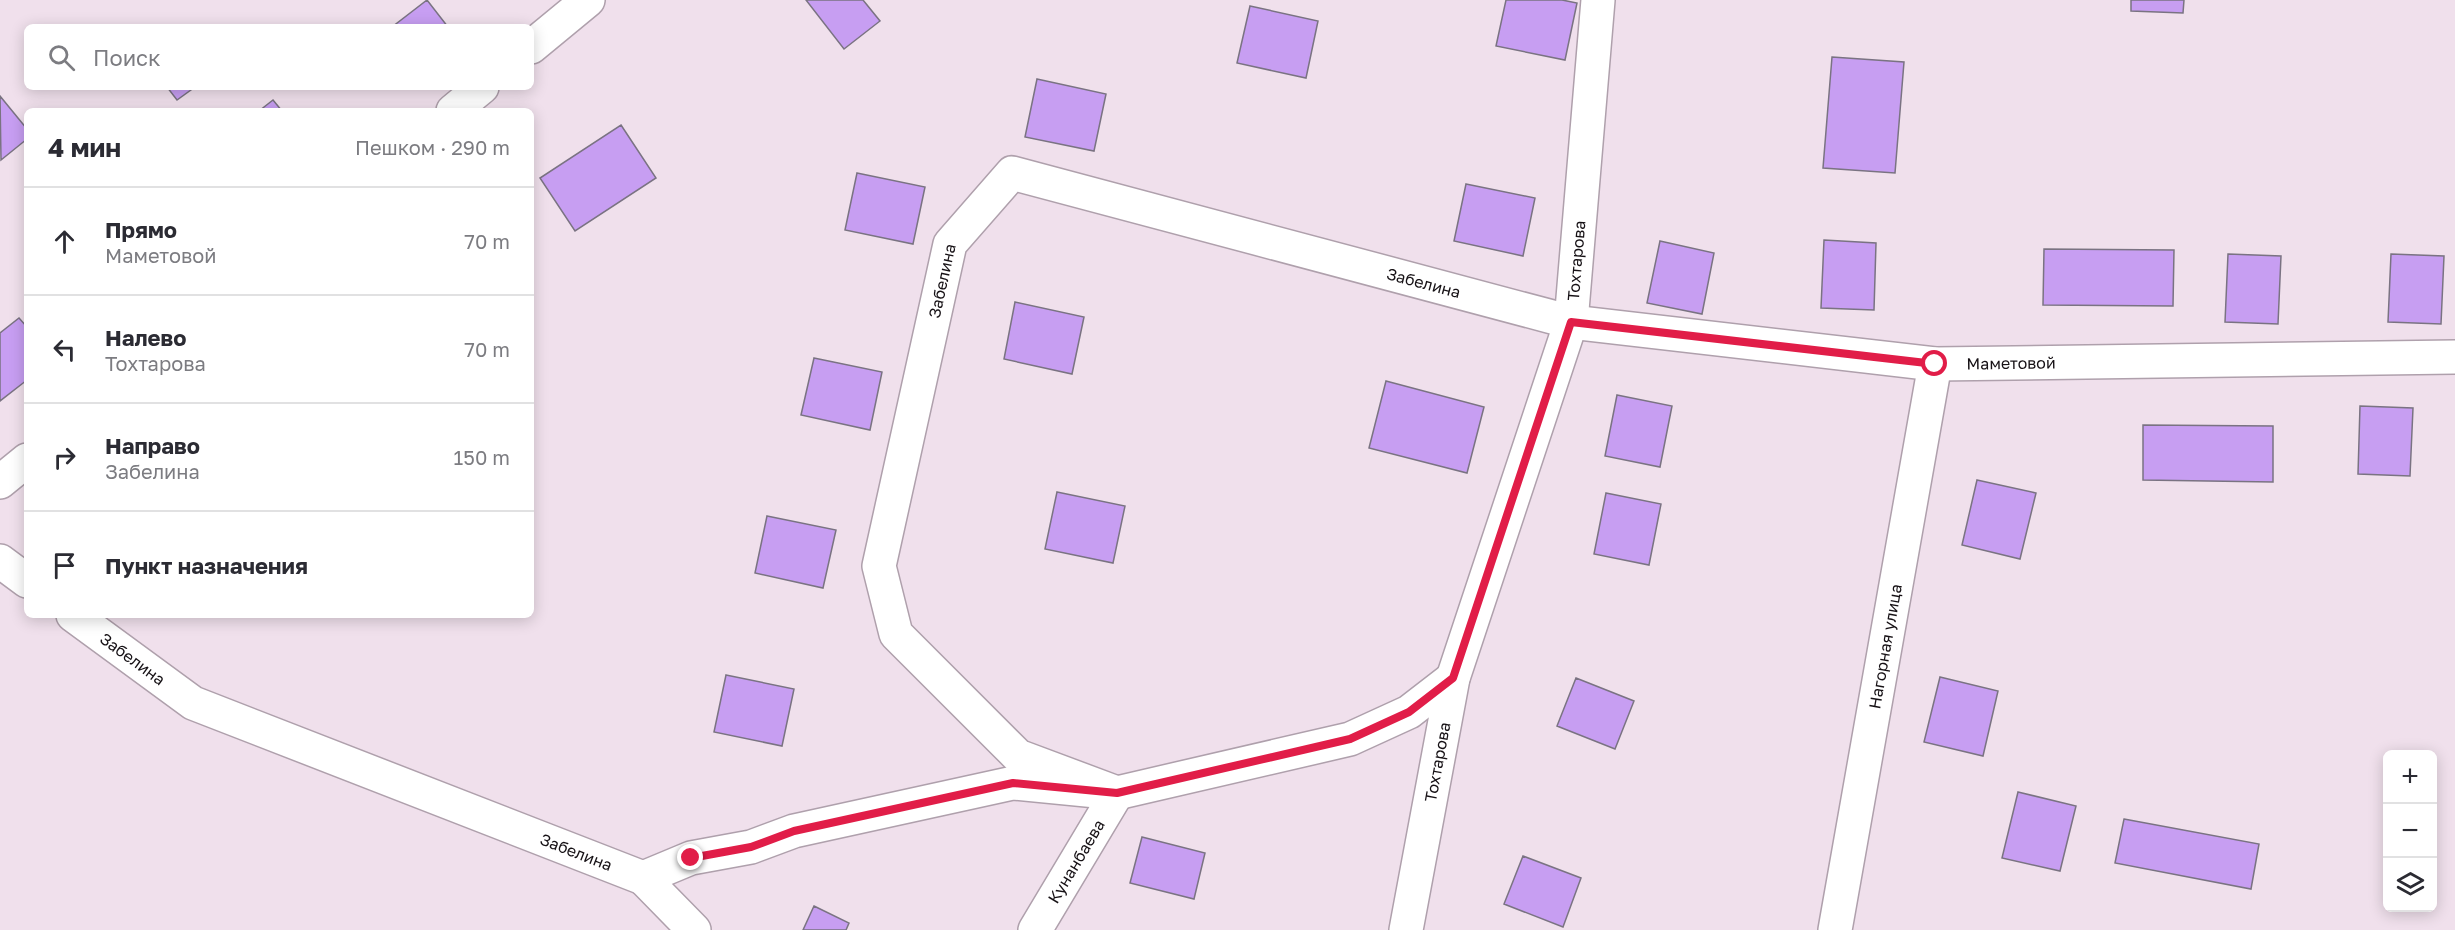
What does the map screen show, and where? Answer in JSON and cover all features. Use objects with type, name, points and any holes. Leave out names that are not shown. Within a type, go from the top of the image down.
[{"type":"street","points":[[534,45],[588,0]]},
{"type":"street","name":"Тохтарова","points":[[1406,930],[1453,678],[1571,322],[1598,0]]},
{"type":"street","points":[[457,108],[478,90]]},
{"type":"street","name":"Забелина","points":[[1117,793],[1018,756],[896,634],[879,566],[950,244],[1012,173],[1571,322]]},
{"type":"street","name":"Маметовой","points":[[1571,322],[1935,364],[2455,357]]},
{"type":"street","name":"Нагорная улица","points":[[1835,930],[1935,364]]},
{"type":"street","points":[[0,482],[24,462]]},
{"type":"street","points":[[0,561],[24,579]]},
{"type":"street","name":"Забелина","points":[[77,618],[193,703],[643,878]]},
{"type":"street","points":[[694,930],[643,878],[691,858],[751,847],[794,831],[1013,783],[1117,793],[1350,739],[1409,712],[1453,678]]},
{"type":"street","name":"Кунанбаева","points":[[1035,930],[1117,793]]},
{"type":"building","points":[[427,0],[446,24],[396,24]]},
{"type":"building","points":[[806,0],[863,0],[880,21],[844,49]]},
{"type":"building","points":[[1506,0],[1562,0],[1577,3],[1565,60],[1496,46]]},
{"type":"building","points":[[2131,0],[2184,0],[2183,13],[2131,11]]},
{"type":"building","points":[[1250,6],[1318,21],[1306,78],[1237,63]]},
{"type":"building","points":[[1832,57],[1904,62],[1895,173],[1823,168]]},
{"type":"building","points":[[1037,79],[1106,94],[1094,151],[1025,137]]},
{"type":"building","points":[[169,90],[191,90],[177,100]]},
{"type":"building","points":[[0,96],[24,125],[24,141],[1,160]]},
{"type":"building","points":[[273,100],[280,108],[263,108]]},
{"type":"building","points":[[621,125],[656,178],[575,231],[540,178]]},
{"type":"building","points":[[857,173],[925,187],[913,244],[845,230]]},
{"type":"building","points":[[1466,184],[1535,198],[1523,256],[1454,241]]},
{"type":"building","points":[[1824,240],[1876,243],[1874,310],[1821,308]]},
{"type":"building","points":[[1660,241],[1714,253],[1702,314],[1647,303]]},
{"type":"building","points":[[2044,249],[2174,250],[2173,306],[2043,305]]},
{"type":"building","points":[[2228,254],[2281,256],[2278,324],[2225,322]]},
{"type":"building","points":[[2391,254],[2444,256],[2441,324],[2388,322]]},
{"type":"building","points":[[1015,302],[1084,317],[1072,374],[1004,359]]},
{"type":"building","points":[[19,318],[24,324],[24,382],[0,401],[0,333]]},
{"type":"building","points":[[814,358],[882,372],[870,430],[801,415]]},
{"type":"building","points":[[1386,381],[1484,407],[1467,473],[1369,448]]},
{"type":"building","points":[[1617,395],[1672,406],[1660,467],[1605,456]]},
{"type":"building","points":[[2360,406],[2413,408],[2410,476],[2358,474]]},
{"type":"building","points":[[2143,425],[2273,426],[2273,482],[2143,480]]},
{"type":"building","points":[[1977,480],[2036,493],[2020,559],[1962,545]]},
{"type":"building","points":[[1057,492],[1125,506],[1113,563],[1045,549]]},
{"type":"building","points":[[1606,493],[1661,504],[1649,565],[1594,554]]},
{"type":"building","points":[[767,516],[836,530],[823,588],[755,573]]},
{"type":"building","points":[[726,675],[794,689],[782,746],[714,732]]},
{"type":"building","points":[[1940,677],[1998,691],[1983,756],[1924,742]]},
{"type":"building","points":[[1576,678],[1634,701],[1615,749],[1557,726]]},
{"type":"building","points":[[2018,792],[2076,806],[2060,871],[2002,858]]},
{"type":"building","points":[[2124,819],[2259,844],[2251,889],[2115,863]]},
{"type":"building","points":[[1142,837],[1205,853],[1194,899],[1130,883]]},
{"type":"building","points":[[1523,856],[1581,878],[1563,927],[1504,904]]},
{"type":"building","points":[[814,906],[849,923],[846,930],[803,930]]},
{"type":"route","points":[[691,858],[751,847],[794,831],[1013,783],[1117,793],[1350,739],[1409,712],[1453,678],[1571,322],[1935,364]]}]
